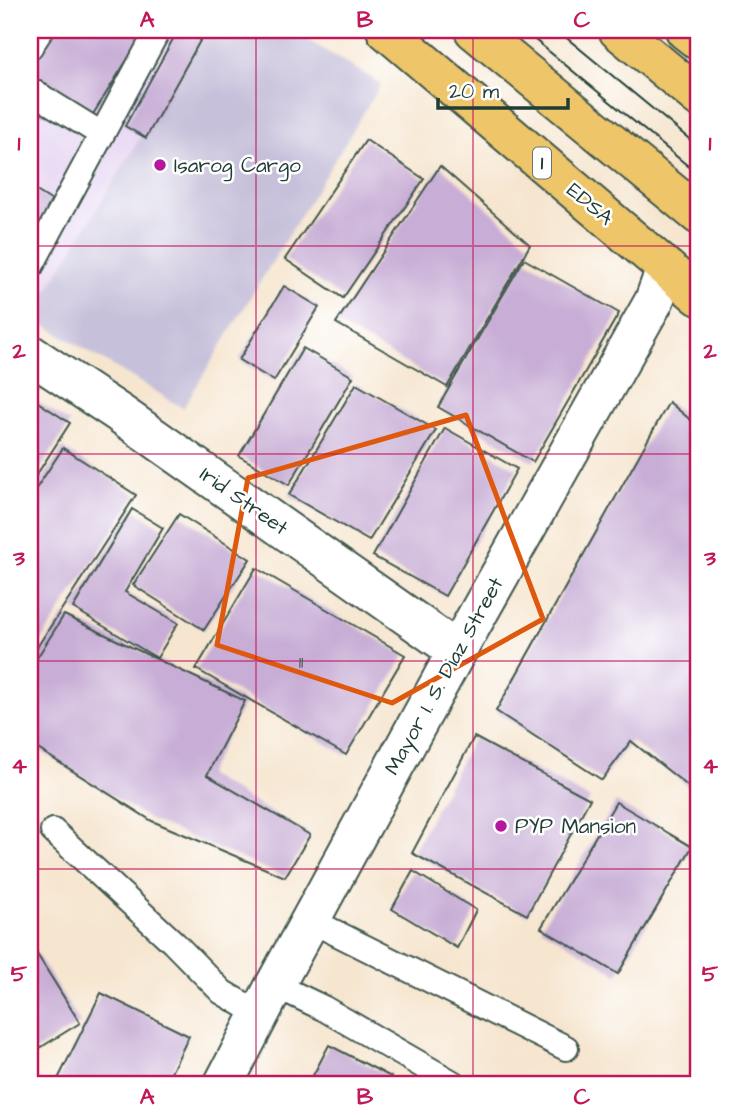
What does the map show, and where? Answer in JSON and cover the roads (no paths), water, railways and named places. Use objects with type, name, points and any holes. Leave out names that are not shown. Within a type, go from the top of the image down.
[{"type":"main road","name":"EDSA","points":[[386,30],[699,296]]},
{"type":"main road","points":[[474,30],[699,215]]},
{"type":"main road","points":[[618,30],[699,97]]},
{"type":"main road","points":[[685,30],[699,41]]},
{"type":"street","name":"Mayor I. S. Diaz Street","points":[[223,1085],[457,651],[654,301],[666,268]]},
{"type":"street","name":"Irid Street","points":[[30,354],[119,413],[457,651]]},
{"type":"lane","points":[[30,47],[41,30]]},
{"type":"lane","points":[[30,268],[158,30]]},
{"type":"lane","points":[[30,90],[101,134]]},
{"type":"lane","points":[[53,831],[173,942],[222,992],[323,1008],[456,1085]]},
{"type":"lane","points":[[310,920],[566,1048]]},
{"type":"tram line","points":[[523,30],[699,175]]},
{"type":"tram line","points":[[557,30],[699,147]]},
{"type":"place","name":"Isarog Cargo","points":[[160,165]]},
{"type":"place","name":"PYP Mansion","points":[[501,826]]}]
